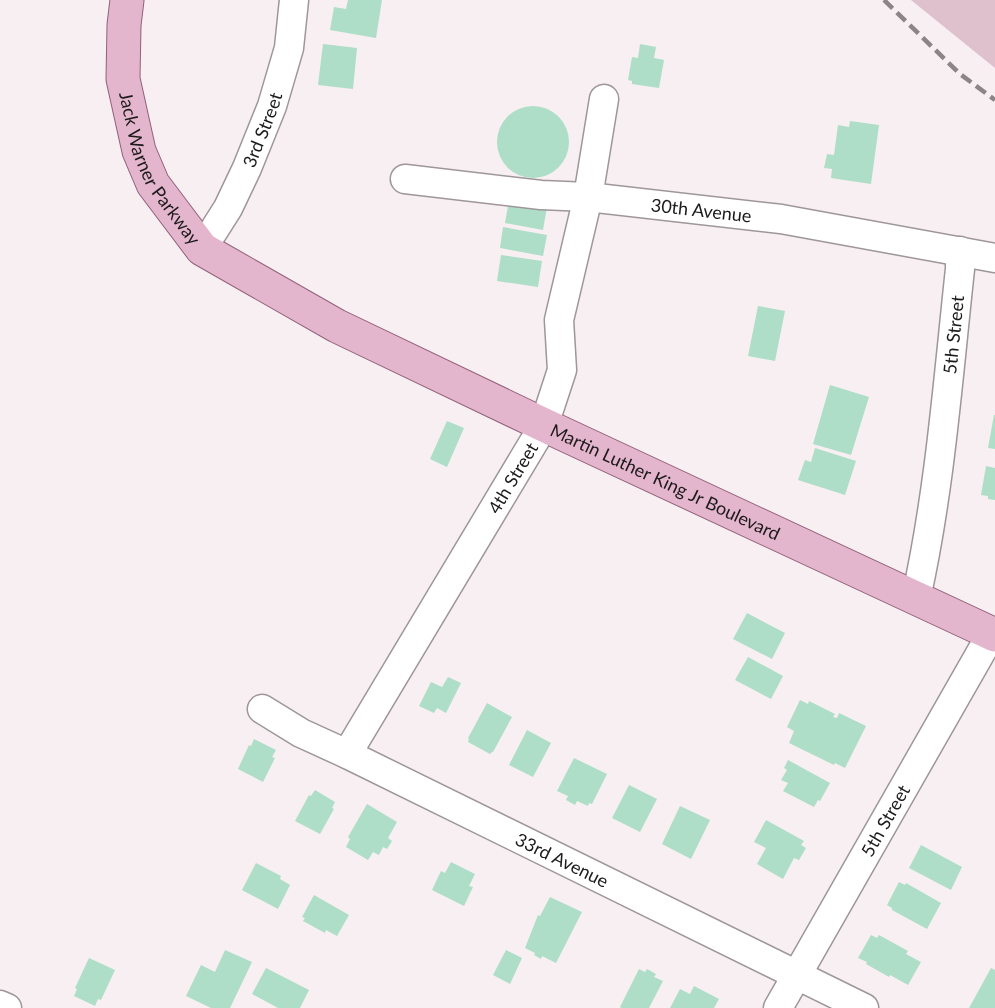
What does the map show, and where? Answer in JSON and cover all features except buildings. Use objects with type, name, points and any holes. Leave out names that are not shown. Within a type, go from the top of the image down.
[{"type":"main road","name":"Jack Warner Parkway","points":[[127,0],[123,26],[123,79],[139,151],[153,184],[202,249],[337,327]]},
{"type":"main road","name":"Martin Luther King Jr Boulevard","points":[[337,327],[994,634]]},
{"type":"street","name":"3rd Street","points":[[202,249],[228,208],[272,106],[289,48],[294,0]]},
{"type":"street","name":"4th Street","points":[[346,754],[544,425],[562,370],[559,320],[588,197],[604,99]]},
{"type":"street","name":"30th Avenue","points":[[405,179],[781,219],[995,258]]},
{"type":"street","name":"5th Street","points":[[916,598],[926,557],[938,473],[960,251]]},
{"type":"street","name":"5th Street","points":[[778,1008],[994,634]]},
{"type":"street","name":"33rd Avenue","points":[[262,709],[301,733],[864,1008]]},
{"type":"street","points":[[0,1005],[7,1008]]},
{"type":"shaded area","points":[[911,0],[995,0],[995,68]]},
{"type":"railway","points":[[884,0],[960,74],[995,100]]}]
